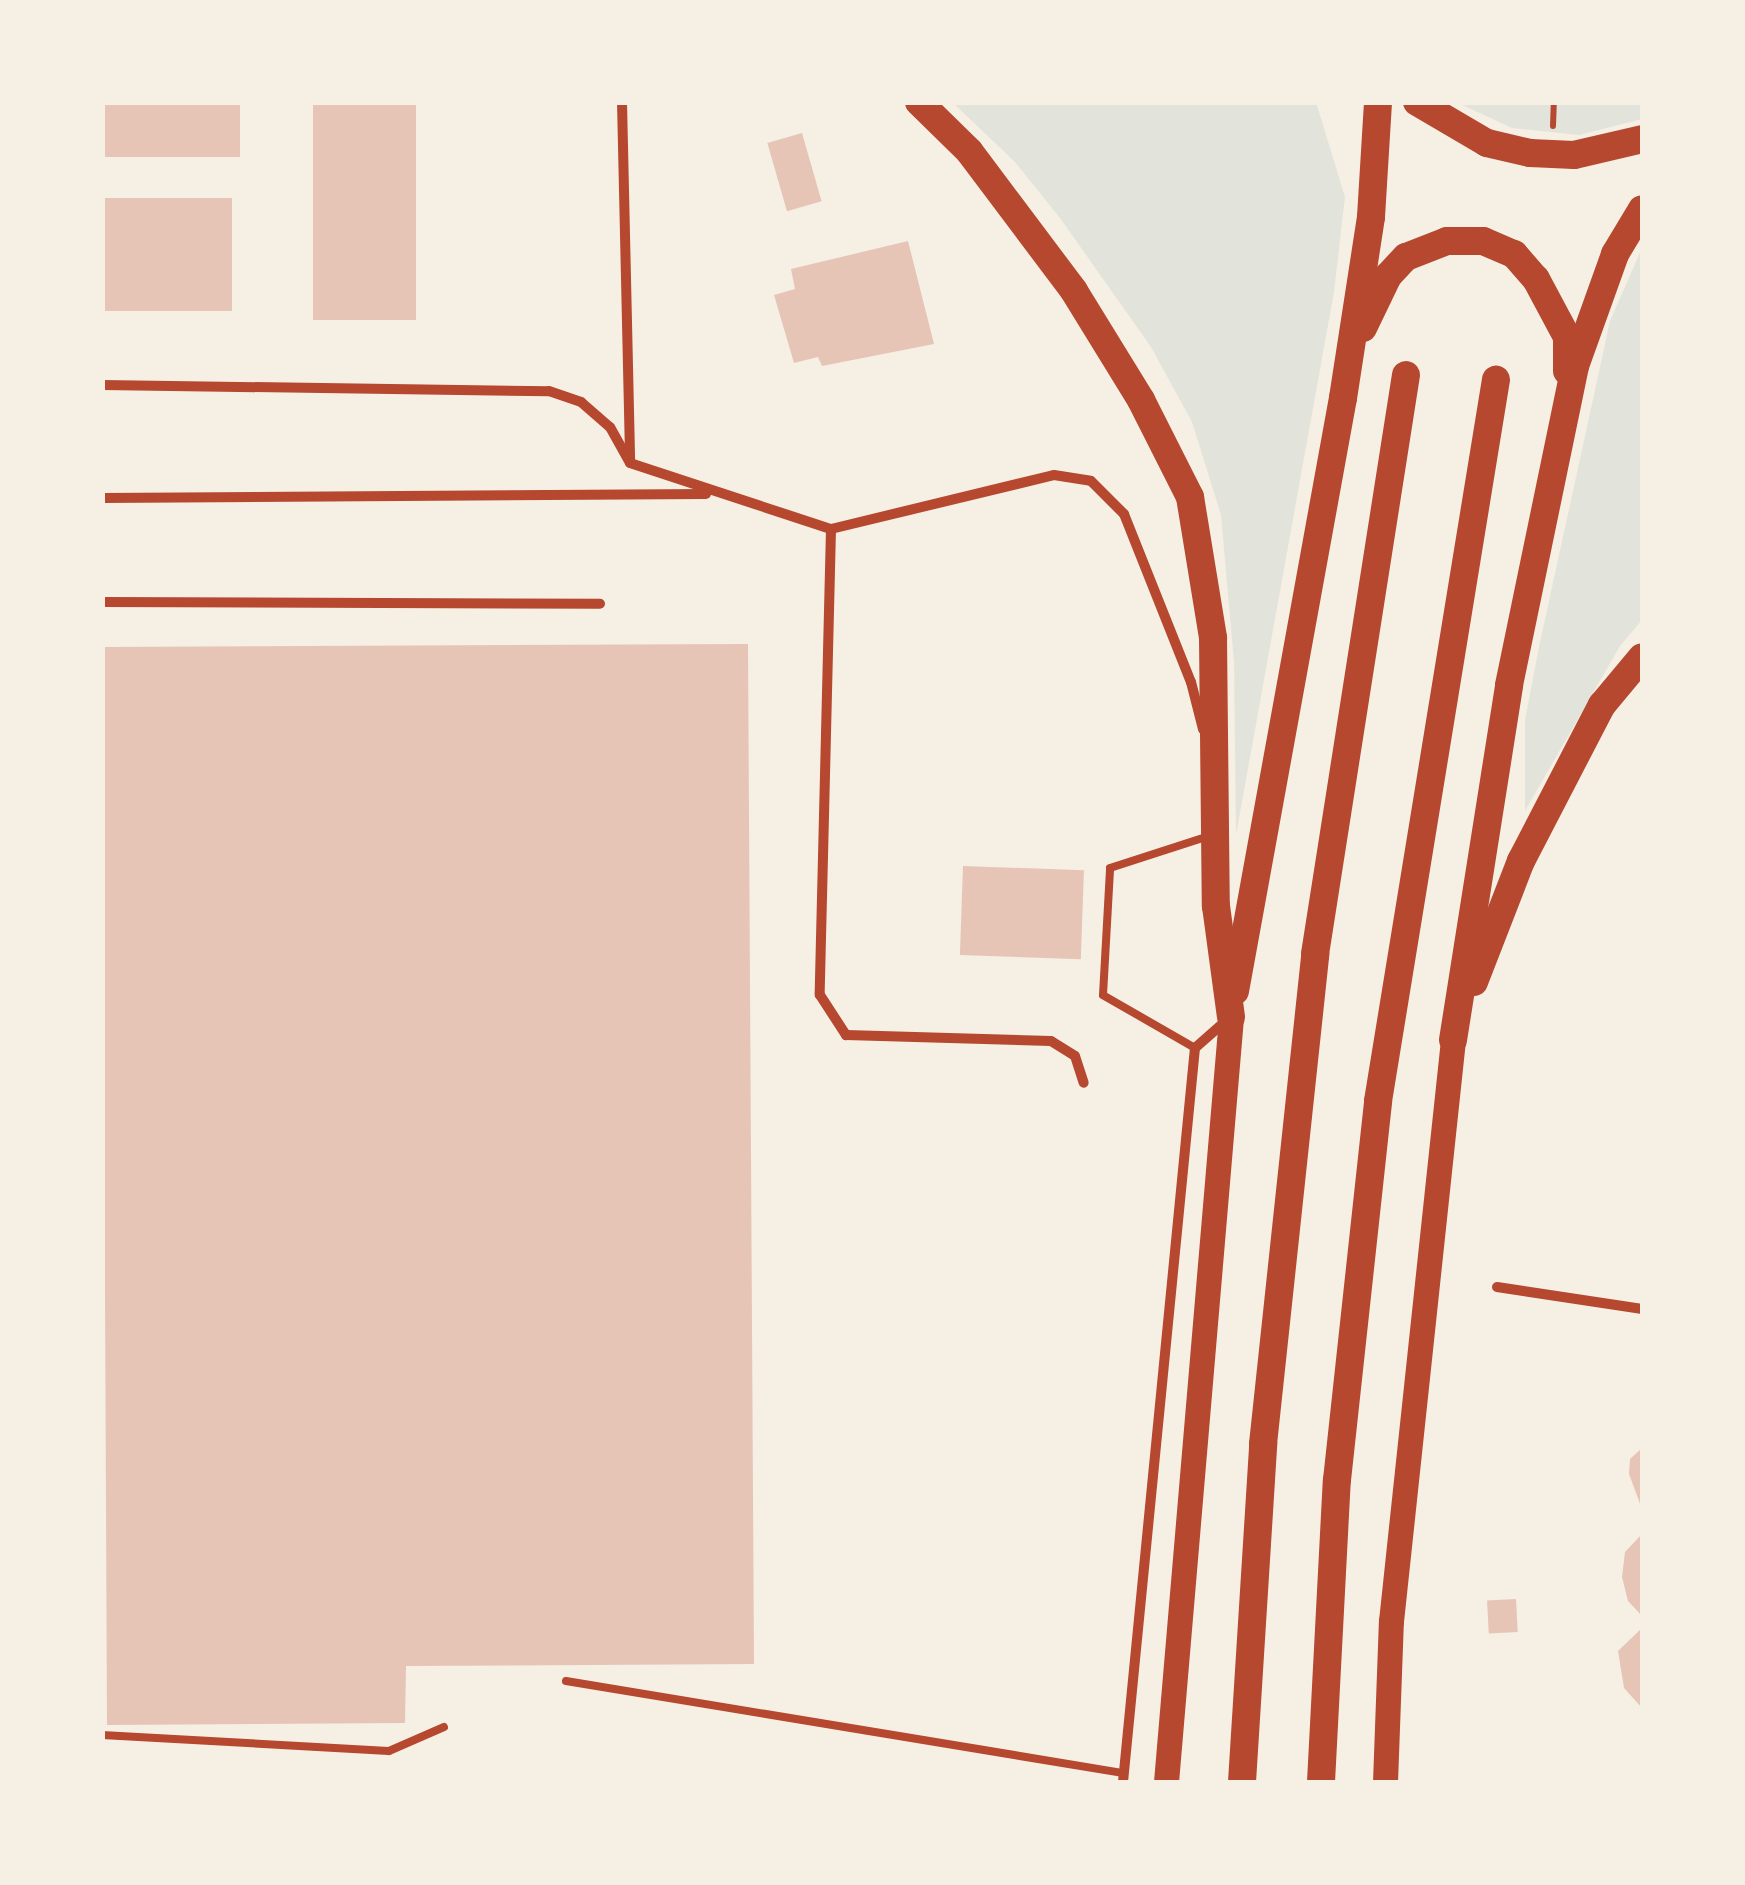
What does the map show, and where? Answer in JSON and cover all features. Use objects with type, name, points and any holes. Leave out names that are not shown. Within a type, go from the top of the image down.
[{"type":"highway","points":[[919,102],[968,150],[1074,291],[1141,400],[1190,498],[1213,638],[1213,835],[1230,1017]]},
{"type":"highway","points":[[1230,1017],[1350,356],[1371,217],[1378,102]]},
{"type":"highway","points":[[1417,102],[1487,143],[1530,153],[1574,155],[1642,139]]},
{"type":"highway","points":[[1453,1040],[1508,685],[1574,366],[1615,254],[1642,209]]},
{"type":"highway","points":[[1350,356],[1388,276],[1406,256],[1447,241],[1483,241],[1514,254],[1550,302],[1567,338],[1567,408]]},
{"type":"highway","points":[[1242,1782],[1262,1444],[1316,954],[1406,375]]},
{"type":"highway","points":[[1320,1782],[1336,1480],[1378,1102],[1496,380]]},
{"type":"highway","points":[[1453,1040],[1521,861],[1602,705],[1642,657]]},
{"type":"main road","points":[[1166,1782],[1230,1017]]},
{"type":"main road","points":[[1384,1782],[1391,1621],[1453,1040]]},
{"type":"street","points":[[622,102],[630,462]]},
{"type":"street","points":[[102,385],[549,391],[581,402],[610,427],[630,462],[711,493],[830,529],[1054,476],[1091,482],[1124,514],[1190,682],[1212,766]]},
{"type":"street","points":[[102,498],[711,493]]},
{"type":"street","points":[[830,529],[820,995],[846,1035],[1051,1041],[1075,1056],[1084,1083]]},
{"type":"street","points":[[102,602],[600,604]]},
{"type":"street","points":[[1123,1778],[1195,1048],[1230,1017]]},
{"type":"street","points":[[1498,1286],[1642,1309]]},
{"type":"lane","points":[[1195,1048],[1103,995],[1110,868],[1213,835]]},
{"type":"lane","points":[[566,1681],[1123,1778]]},
{"type":"lane","points":[[102,1735],[389,1752],[444,1728]]},
{"type":"path","points":[[1552,132],[1554,102]]},
{"type":"shaded area","points":[[1316,102],[1345,197],[1334,292],[1236,835],[1234,662],[1221,515],[1192,422],[1151,347],[1060,218],[1015,162],[953,103]]},
{"type":"shaded area","points":[[1458,103],[1642,103],[1642,119],[1579,135],[1512,128]]},
{"type":"shaded area","points":[[1642,248],[1642,620],[1620,646],[1525,811],[1525,720],[1539,647],[1610,321]]},
{"type":"building","points":[[103,102],[240,102],[240,157],[103,157]]},
{"type":"building","points":[[313,102],[416,102],[416,320],[313,320]]},
{"type":"building","points":[[802,133],[822,201],[787,211],[767,143]]},
{"type":"building","points":[[102,198],[232,198],[232,311],[102,311]]},
{"type":"building","points":[[908,241],[934,344],[822,366],[818,357],[794,363],[774,295],[795,289],[791,269]]},
{"type":"building","points":[[748,644],[754,1664],[406,1666],[405,1723],[107,1725],[102,647]]},
{"type":"building","points":[[963,866],[1084,870],[1081,959],[960,955]]},
{"type":"building","points":[[1642,1448],[1642,1509],[1629,1474],[1630,1459]]},
{"type":"building","points":[[1642,1534],[1642,1616],[1628,1601],[1622,1577],[1625,1552]]},
{"type":"building","points":[[1516,1599],[1518,1632],[1489,1633],[1487,1601]]},
{"type":"building","points":[[1642,1628],[1642,1708],[1624,1688],[1618,1651]]}]
